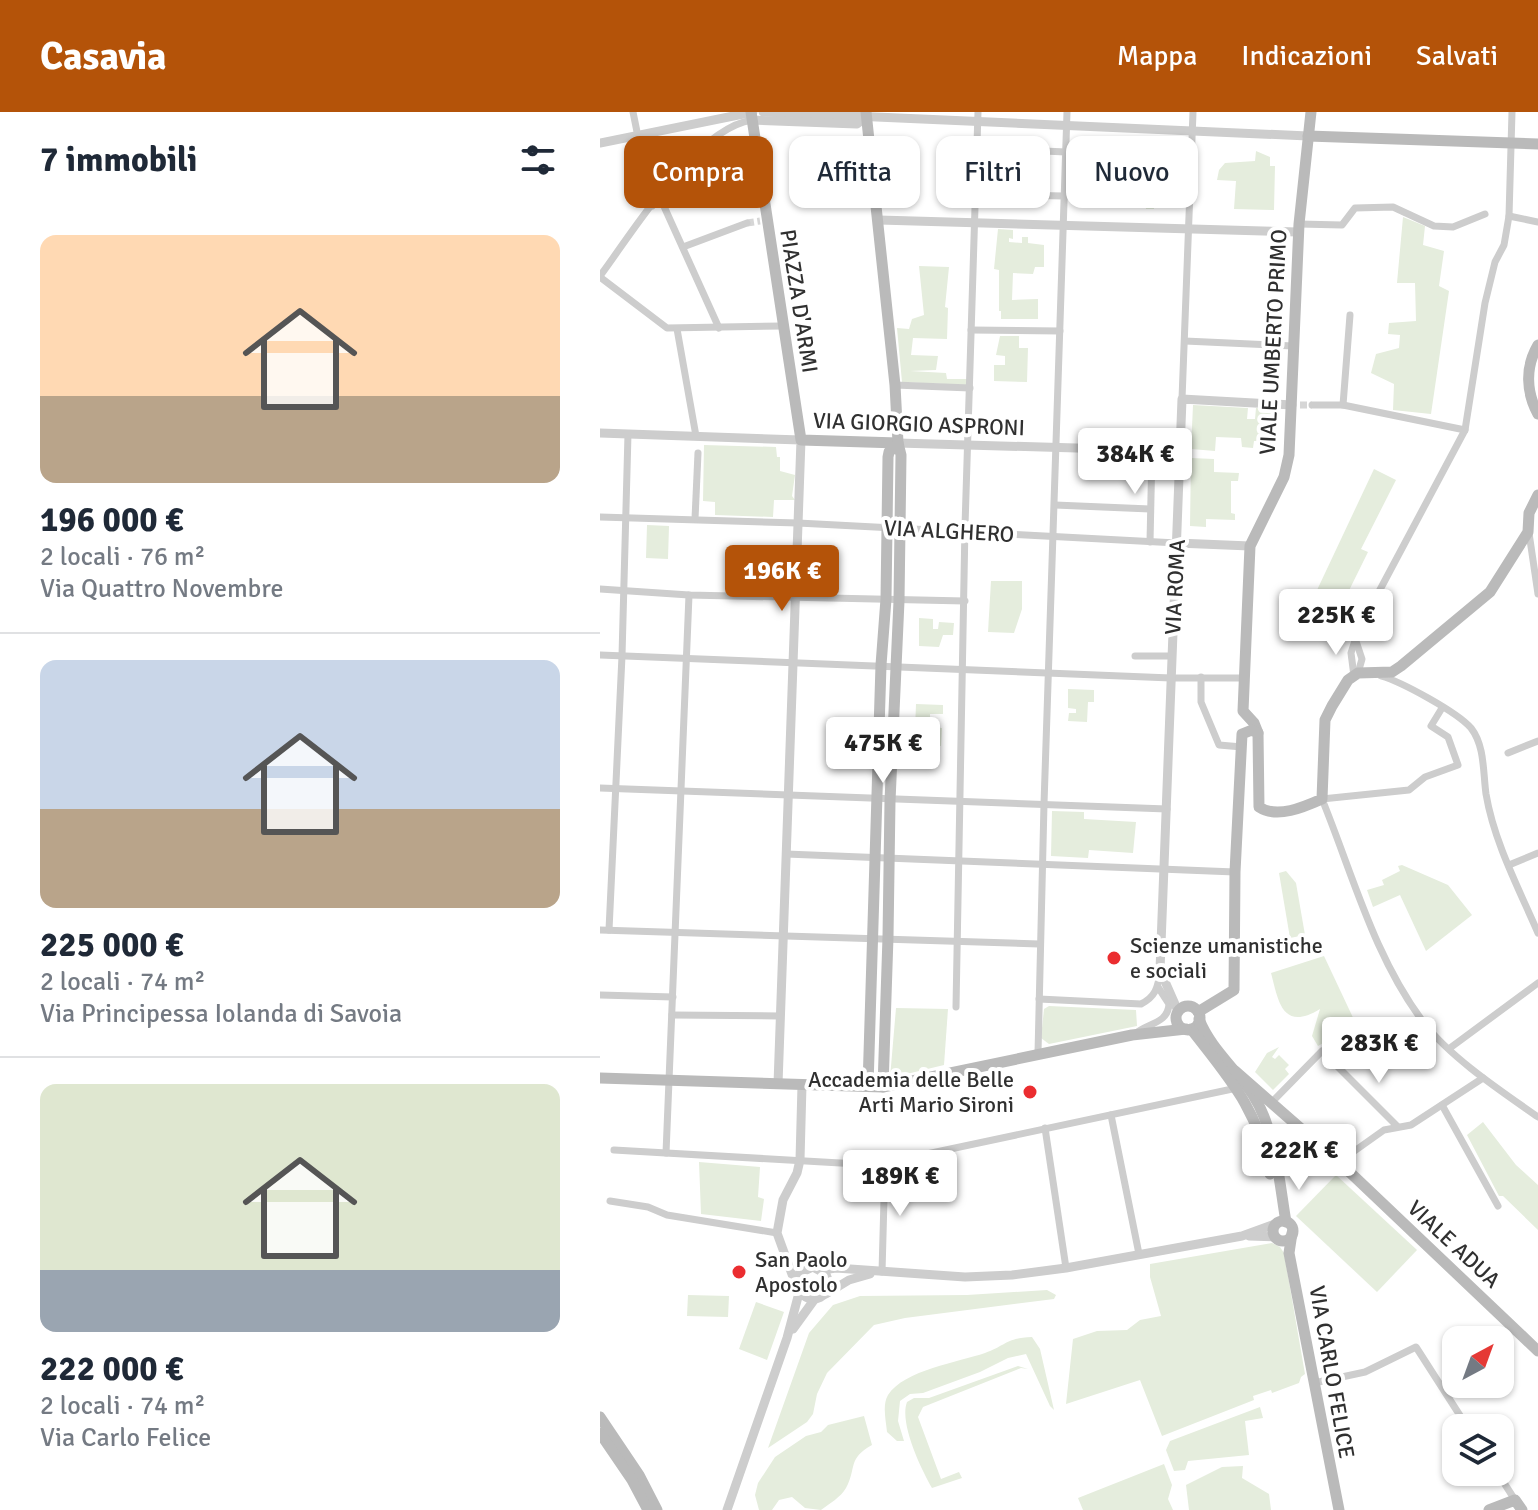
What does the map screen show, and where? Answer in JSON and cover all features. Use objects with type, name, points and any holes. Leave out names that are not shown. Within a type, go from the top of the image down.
[{"type":"main road","name":"VIALE UMBERTO PRIMO","points":[[1258,733],[1243,711],[1250,546],[1284,477],[1289,455],[1296,405],[1298,228],[1311,112]]},
{"type":"main road","points":[[866,114],[901,450],[899,601],[884,800],[875,857],[868,1086]]},
{"type":"main road","name":"PIAZZA D'ARMI","points":[[752,115],[763,220],[801,440]]},
{"type":"main road","points":[[1308,136],[1538,144]]},
{"type":"main road","points":[[1538,345],[1530,364],[1528,381],[1538,414]]},
{"type":"main road","name":"VIA GIORGIO ASPRONI","points":[[801,440],[898,443]]},
{"type":"main road","points":[[883,1087],[889,857],[884,800],[881,665],[889,452],[898,443]]},
{"type":"main road","points":[[600,1078],[883,1087],[1038,1053],[1197,1025],[1199,1015],[1234,990],[1235,872],[1242,740],[1252,730],[1258,733],[1259,807],[1265,811],[1294,810],[1322,799],[1325,720],[1348,680],[1361,674],[1392,672],[1490,592],[1531,528],[1529,513],[1538,495]]},
{"type":"main road","points":[[1135,1034],[1163,1024],[1189,1006],[1199,1015],[1207,1037],[1235,1071]]},
{"type":"main road","points":[[871,1009],[886,1010]]},
{"type":"main road","points":[[1177,1012],[1177,1023],[1188,1029]]},
{"type":"main road","name":"VIA CARLO FELICE","points":[[1188,1029],[1247,1102],[1258,1129],[1289,1253],[1336,1506]]},
{"type":"main road","name":"VIA CARLO FELICE","points":[[1235,1071],[1255,1098],[1268,1131],[1281,1230]]},
{"type":"main road","name":"VIALE ADUA","points":[[1235,1071],[1339,1162],[1538,1351]]},
{"type":"main road","points":[[600,1417],[639,1475],[657,1510]]},
{"type":"main road","points":[[600,1433],[648,1510]]},
{"type":"main road","points":[[1489,1510],[1518,1505]]},
{"type":"street","points":[[633,112],[638,136],[719,118],[752,115],[857,124],[866,114]]},
{"type":"street","points":[[763,112],[978,116],[1067,124],[1308,136]]},
{"type":"street","points":[[1067,112],[1067,136]]},
{"type":"street","name":"VIA ROMA","points":[[1177,1012],[1160,970],[1193,112]]},
{"type":"street","points":[[1512,112],[1509,216],[1504,245],[1495,262],[1485,303],[1465,430],[1358,631],[1351,653],[1361,674],[1408,687],[1465,723],[1477,739],[1490,812],[1538,933]]},
{"type":"street","points":[[718,136],[752,115]]},
{"type":"street","points":[[977,136],[978,116]]},
{"type":"street","points":[[719,118],[725,123],[725,131]]},
{"type":"street","points":[[600,143],[624,139]]},
{"type":"street","points":[[1038,1053],[1066,152],[1050,151]]},
{"type":"street","points":[[1050,196],[1064,196]]},
{"type":"street","points":[[879,220],[1188,229],[1298,228],[1342,225],[1351,210],[1362,207],[1393,207],[1434,226],[1453,227],[1485,214]]},
{"type":"street","points":[[651,208],[600,276],[667,328],[782,326]]},
{"type":"street","points":[[665,208],[719,328]]},
{"type":"street","points":[[956,1007],[973,208]]},
{"type":"street","points":[[1509,216],[1538,222]]},
{"type":"street","points":[[683,247],[747,223]]},
{"type":"street","points":[[1343,405],[1350,315]]},
{"type":"street","points":[[677,329],[696,436]]},
{"type":"street","points":[[971,330],[1060,331]]},
{"type":"street","points":[[1185,341],[1295,346]]},
{"type":"street","points":[[895,385],[970,388]]},
{"type":"street","points":[[1182,399],[1296,405]]},
{"type":"street","points":[[1312,405],[1343,405],[1465,430]]},
{"type":"street","points":[[600,433],[801,440],[778,1084]]},
{"type":"street","points":[[609,930],[622,656],[628,434]]},
{"type":"street","name":"VIA GIORGIO ASPRONI","points":[[898,443],[1180,451]]},
{"type":"street","points":[[1150,542],[1152,451]]},
{"type":"street","points":[[695,519],[698,453]]},
{"type":"street","points":[[1055,505],[1150,509]]},
{"type":"street","name":"VIA ALGHERO","points":[[600,517],[798,523],[1250,546]]},
{"type":"street","points":[[1531,528],[1531,559],[1538,594]]},
{"type":"street","points":[[600,589],[689,595],[965,601]]},
{"type":"street","points":[[666,1153],[689,595]]},
{"type":"street","points":[[600,655],[1171,678],[1244,678]]},
{"type":"street","points":[[1135,656],[1172,656]]},
{"type":"street","points":[[1201,677],[1201,702],[1219,745],[1242,740]]},
{"type":"street","points":[[1442,708],[1431,726],[1448,737],[1458,765],[1425,777],[1409,790],[1322,799],[1390,970],[1426,1025],[1483,1078],[1538,1117]]},
{"type":"street","points":[[1508,753],[1538,741]]},
{"type":"street","points":[[600,788],[1167,809]]},
{"type":"street","points":[[1509,865],[1538,853]]},
{"type":"street","points":[[786,854],[1235,872]]},
{"type":"street","points":[[600,930],[873,936],[1039,944]]},
{"type":"street","points":[[1039,999],[1141,1004],[1151,999],[1158,987],[1160,970]]},
{"type":"street","points":[[1450,1048],[1538,983]]},
{"type":"street","points":[[1135,1034],[1168,1014],[1169,1004],[1158,987]]},
{"type":"street","points":[[600,995],[673,997]]},
{"type":"street","points":[[672,1015],[780,1016]]},
{"type":"street","points":[[1339,1066],[1426,1025]]},
{"type":"street","points":[[1272,1102],[1322,1051],[1397,1126]]},
{"type":"street","points":[[1339,1162],[1384,1130],[1411,1125],[1483,1078]]},
{"type":"street","points":[[802,1085],[800,1160],[783,1200],[777,1233],[798,1288],[806,1298],[814,1300]]},
{"type":"street","points":[[614,1150],[864,1165],[885,1163],[1237,1088]]},
{"type":"street","points":[[1442,1105],[1498,1206]]},
{"type":"street","points":[[1111,1115],[1139,1254]]},
{"type":"street","points":[[1045,1128],[1066,1268]]},
{"type":"street","points":[[877,1272],[885,1163]]},
{"type":"street","points":[[610,1201],[653,1209],[667,1215],[777,1233]]},
{"type":"street","points":[[804,1270],[813,1267],[822,1270],[836,1268],[965,1277],[1012,1275],[1281,1230]]},
{"type":"street","points":[[783,1249],[804,1270]]},
{"type":"street","points":[[727,1510],[787,1338],[804,1270]]},
{"type":"street","points":[[822,1270],[829,1278],[826,1294]]},
{"type":"street","points":[[787,1338],[814,1300],[849,1280],[877,1272]]},
{"type":"street","points":[[1314,1383],[1365,1372],[1416,1347],[1459,1414]]},
{"type":"street","points":[[1506,1486],[1518,1505]]},
{"type":"green space","points":[[1256,151],[1270,157],[1270,166],[1275,166],[1274,210],[1234,209],[1236,181],[1217,180],[1219,170],[1225,163],[1255,161]]},
{"type":"green space","points":[[1403,217],[1425,226],[1423,245],[1444,251],[1439,286],[1449,291],[1431,414],[1393,410],[1394,384],[1371,373],[1376,354],[1399,348],[1400,335],[1388,334],[1389,323],[1416,321],[1415,283],[1397,283]]},
{"type":"green space","points":[[998,229],[1013,230],[1013,239],[1009,238],[1009,242],[1022,243],[1022,237],[1028,237],[1028,243],[1044,245],[1044,267],[1035,267],[1033,274],[1013,273],[1012,300],[1038,299],[1038,319],[1001,319],[999,270],[994,269]]},
{"type":"green space","points":[[919,266],[949,267],[945,307],[948,308],[947,339],[913,338],[911,355],[938,356],[936,370],[910,371],[946,373],[947,379],[967,379],[967,385],[902,382],[897,328],[909,329],[912,319],[924,315]]},
{"type":"green space","points":[[1000,336],[1019,336],[1019,348],[1028,348],[1027,382],[994,381],[994,365],[1005,365],[1005,356],[996,355]]},
{"type":"green space","points":[[1193,405],[1248,408],[1247,419],[1255,419],[1256,408],[1271,409],[1270,441],[1254,441],[1253,448],[1242,447],[1241,438],[1216,437],[1215,451],[1191,449]]},
{"type":"green space","points":[[704,445],[776,447],[780,471],[795,475],[792,496],[795,500],[774,500],[773,517],[715,515],[715,502],[703,501]]},
{"type":"green space","points":[[1191,458],[1214,459],[1214,472],[1239,473],[1238,481],[1231,481],[1231,513],[1235,514],[1235,520],[1206,519],[1206,527],[1190,526]]},
{"type":"green space","points":[[1374,469],[1396,480],[1361,549],[1368,552],[1326,637],[1302,622]]},
{"type":"green space","points":[[647,525],[669,526],[668,559],[646,558]]},
{"type":"green space","points":[[991,581],[1022,581],[1022,609],[1014,633],[988,632]]},
{"type":"green space","points":[[919,618],[933,619],[933,629],[938,629],[939,622],[954,623],[953,635],[943,635],[939,647],[919,646]]},
{"type":"green space","points":[[1068,689],[1094,690],[1094,702],[1088,702],[1087,722],[1068,721],[1069,713],[1076,713],[1076,709],[1068,708]]},
{"type":"green space","points":[[916,704],[943,705],[943,714],[930,714],[930,727],[942,728],[941,746],[928,745],[927,730],[915,730]]},
{"type":"green space","points":[[1052,811],[1084,812],[1084,819],[1136,822],[1133,853],[1089,850],[1088,858],[1051,856]]},
{"type":"green space","points":[[1398,866],[1448,885],[1472,915],[1426,951],[1400,895],[1373,907],[1367,890],[1384,885],[1382,880],[1400,871]]},
{"type":"green space","points":[[1286,871],[1296,883],[1305,935],[1290,938],[1279,873]]},
{"type":"green space","points":[[1324,956],[1356,1024],[1318,1046],[1312,1036],[1320,1009],[1297,1017],[1289,1015],[1279,1002],[1271,973]]},
{"type":"green space","points":[[1049,1006],[1136,1010],[1137,1026],[1049,1044],[1041,1038],[1044,1009]]},
{"type":"green space","points":[[896,1008],[948,1009],[944,1065],[890,1078]]},
{"type":"green space","points":[[1279,1047],[1272,1057],[1275,1059],[1279,1055],[1289,1065],[1285,1069],[1289,1074],[1273,1090],[1255,1072],[1267,1053]]},
{"type":"green space","points":[[1483,1122],[1516,1165],[1538,1185],[1538,1230],[1503,1196],[1499,1196],[1467,1135]]},
{"type":"green space","points":[[699,1162],[760,1167],[758,1197],[764,1199],[761,1221],[701,1214]]},
{"type":"green space","points":[[1336,1175],[1417,1250],[1377,1292],[1296,1216]]},
{"type":"green space","points":[[1272,1243],[1284,1253],[1305,1374],[1299,1383],[1253,1396],[1254,1400],[1162,1436],[1140,1380],[1066,1404],[1073,1339],[1097,1331],[1127,1330],[1140,1320],[1161,1316],[1150,1277],[1150,1264]]},
{"type":"green space","points":[[1047,1290],[1056,1295],[1054,1299],[905,1318],[874,1325],[827,1373],[817,1394],[813,1414],[807,1422],[768,1448],[809,1333],[833,1305],[860,1296],[967,1295]]},
{"type":"green space","points":[[688,1295],[729,1296],[728,1317],[687,1316]]},
{"type":"green space","points":[[756,1302],[784,1312],[767,1360],[739,1349]]},
{"type":"green space","points":[[1032,1337],[1040,1349],[1054,1410],[1026,1354],[1008,1358],[923,1393],[910,1394],[900,1401],[898,1421],[904,1441],[897,1441],[887,1432],[886,1399],[906,1379],[985,1353],[1012,1340]]},
{"type":"green space","points":[[1018,1366],[1028,1369],[1021,1368],[923,1407],[918,1417],[941,1479],[959,1472],[962,1478],[932,1488],[908,1433],[907,1402],[914,1398],[929,1398]]},
{"type":"green space","points":[[1260,1407],[1263,1418],[1245,1421],[1249,1455],[1188,1461],[1185,1470],[1174,1471],[1166,1450],[1170,1441]]},
{"type":"green space","points":[[864,1416],[872,1445],[856,1459],[846,1488],[838,1497],[821,1510],[805,1508],[792,1497],[779,1500],[772,1510],[759,1510],[755,1495],[758,1483],[775,1457],[828,1425]]},
{"type":"green space","points":[[1164,1464],[1172,1485],[1168,1499],[1173,1510],[1083,1510],[1078,1498]]},
{"type":"green space","points":[[1243,1466],[1242,1478],[1269,1494],[1271,1510],[1189,1510],[1186,1485],[1222,1467]]},
{"type":"tunnel","points":[[747,223],[760,221]]},
{"type":"tunnel","points":[[1300,405],[1312,405]]},
{"type":"place","name":"Scienze umanistiche e sociali","points":[[1114,958]]},
{"type":"place","name":"Accademia delle Belle Arti Mario Sironi","points":[[1030,1092]]},
{"type":"place","name":"San Paolo Apostolo","points":[[739,1272]]}]
